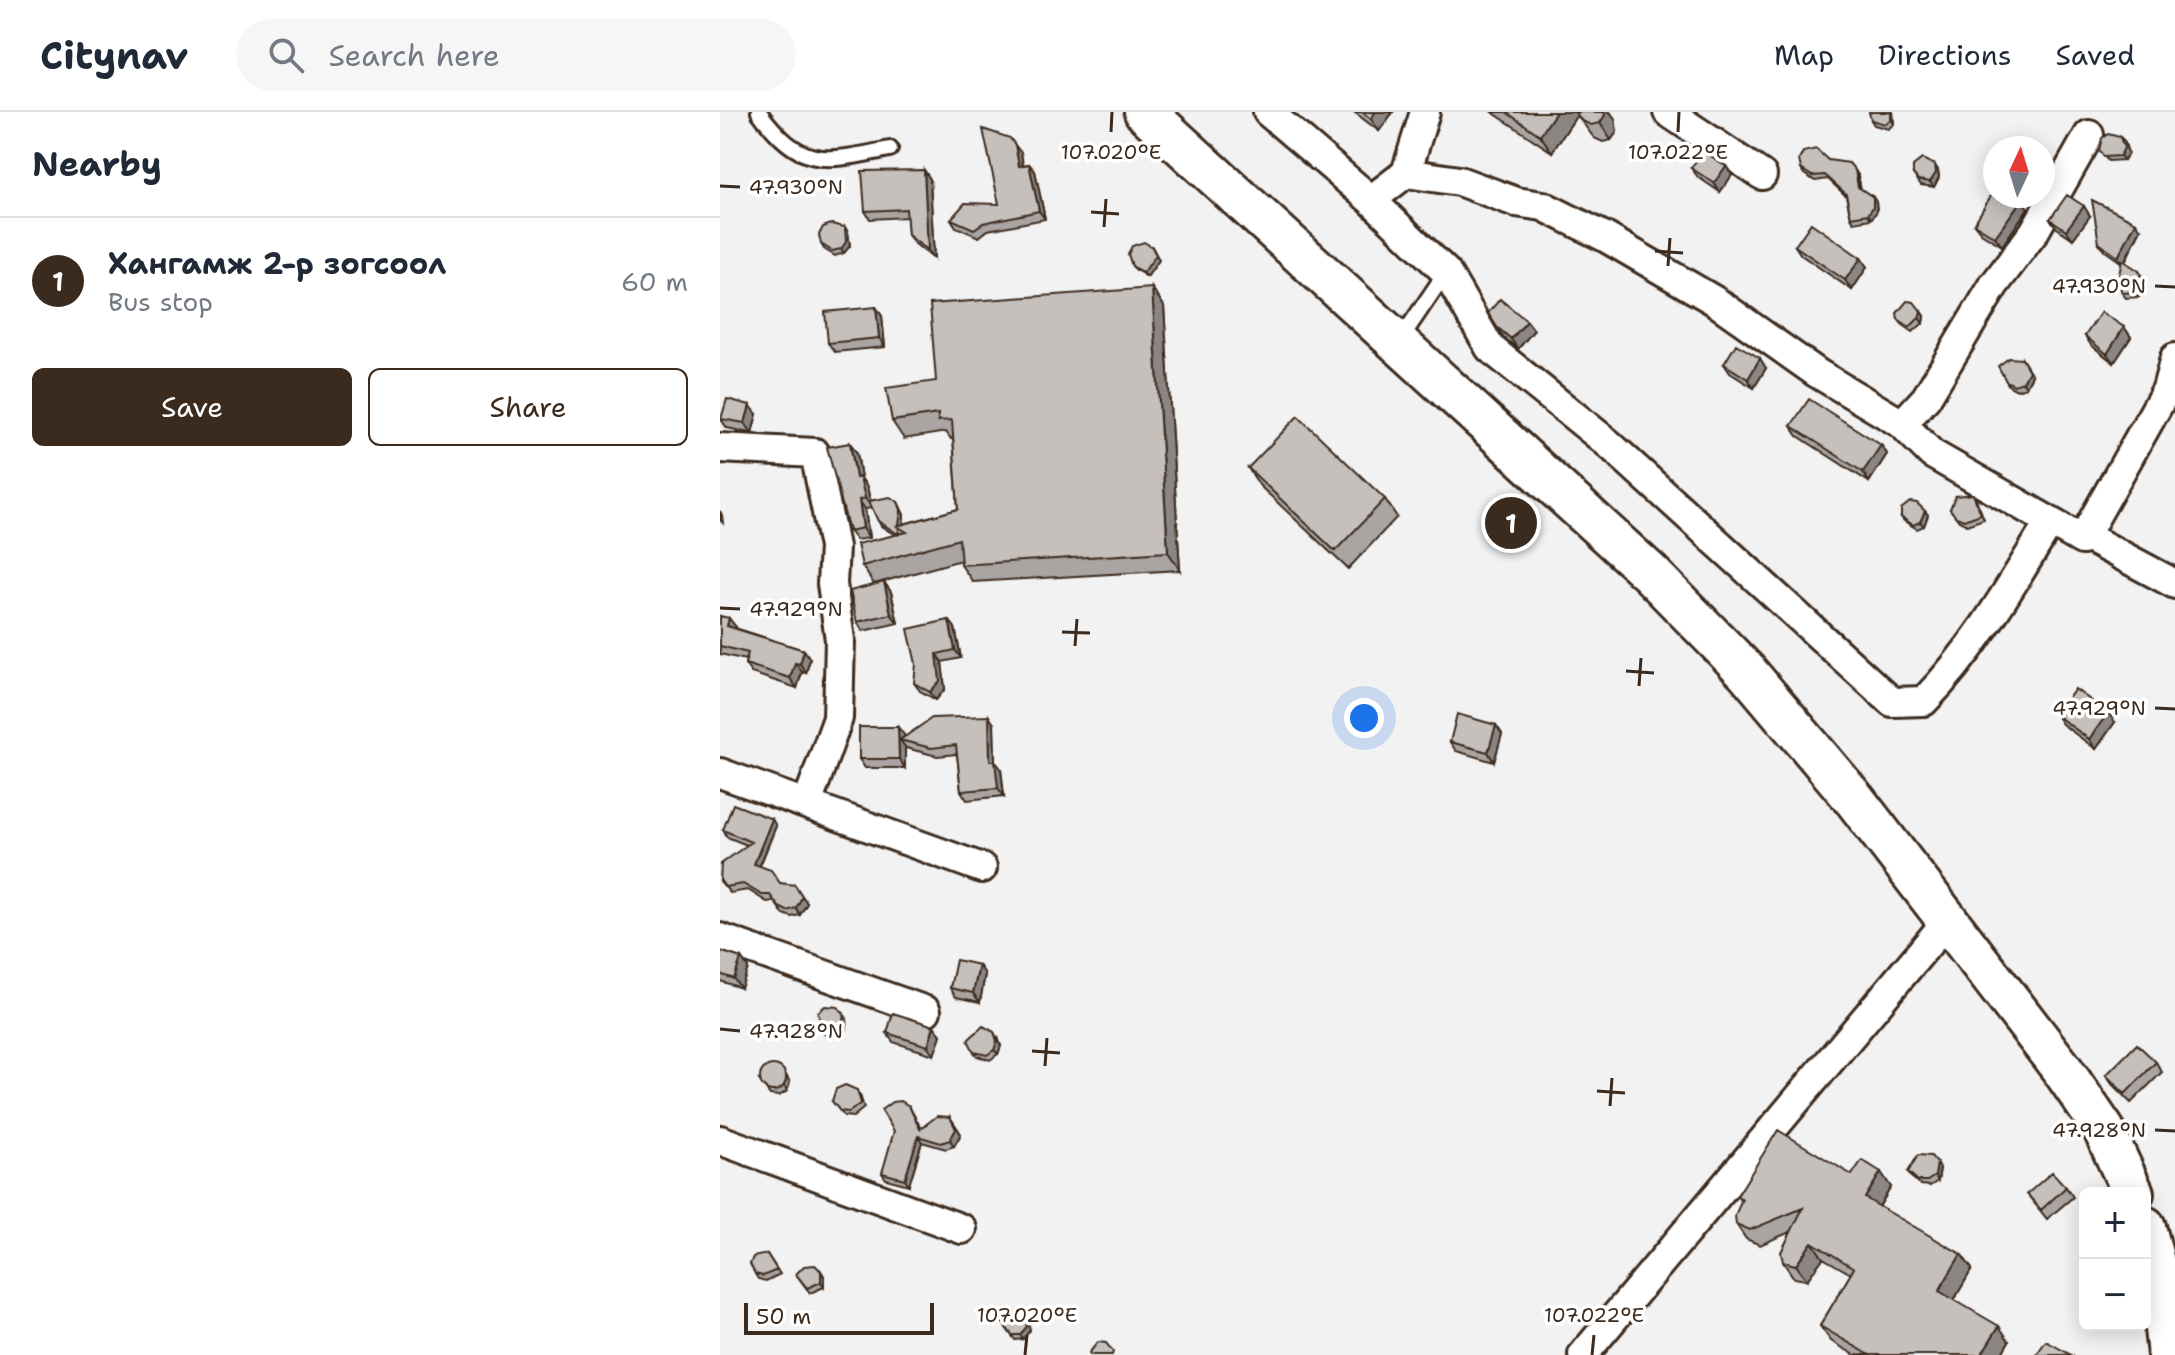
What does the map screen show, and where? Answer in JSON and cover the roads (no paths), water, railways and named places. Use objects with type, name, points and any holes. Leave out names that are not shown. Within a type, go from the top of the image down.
[{"type":"main road","points":[[1145,112],[1650,573],[1747,672],[1855,800],[1948,920],[2104,1130],[2130,1187]]},
{"type":"main road","points":[[2151,1250],[2160,1285],[2168,1355]]},
{"type":"street","points":[[1268,112],[1371,200],[1446,272],[1490,348],[1609,444],[1892,702],[1924,701],[1945,680],[2009,589],[2050,522]]},
{"type":"street","points":[[1371,200],[1406,173],[1425,112]]},
{"type":"street","points":[[1668,112],[1762,175]]},
{"type":"street","points":[[1902,424],[1926,398],[1994,285],[2034,232],[2089,135]]},
{"type":"street","points":[[1406,173],[1459,181],[1516,202],[1543,206],[1605,237],[1715,301],[1817,373],[1902,424],[1932,454],[2082,540],[2167,389],[2175,358]]},
{"type":"street","points":[[720,448],[815,453],[834,547],[832,584],[840,640],[838,718],[807,804]]},
{"type":"street","points":[[2085,536],[2175,584]]},
{"type":"street","points":[[720,773],[982,868]]},
{"type":"street","points":[[1583,1355],[1948,920]]},
{"type":"street","points":[[720,938],[926,1011]]},
{"type":"street","points":[[720,1140],[962,1229]]},
{"type":"lane","points":[[759,112],[781,141],[797,152],[832,160],[890,149]]},
{"type":"lane","points":[[1398,344],[1446,272]]},
{"type":"place","name":"Хангамж 2-р зогсоол","points":[[1511,523]]}]
